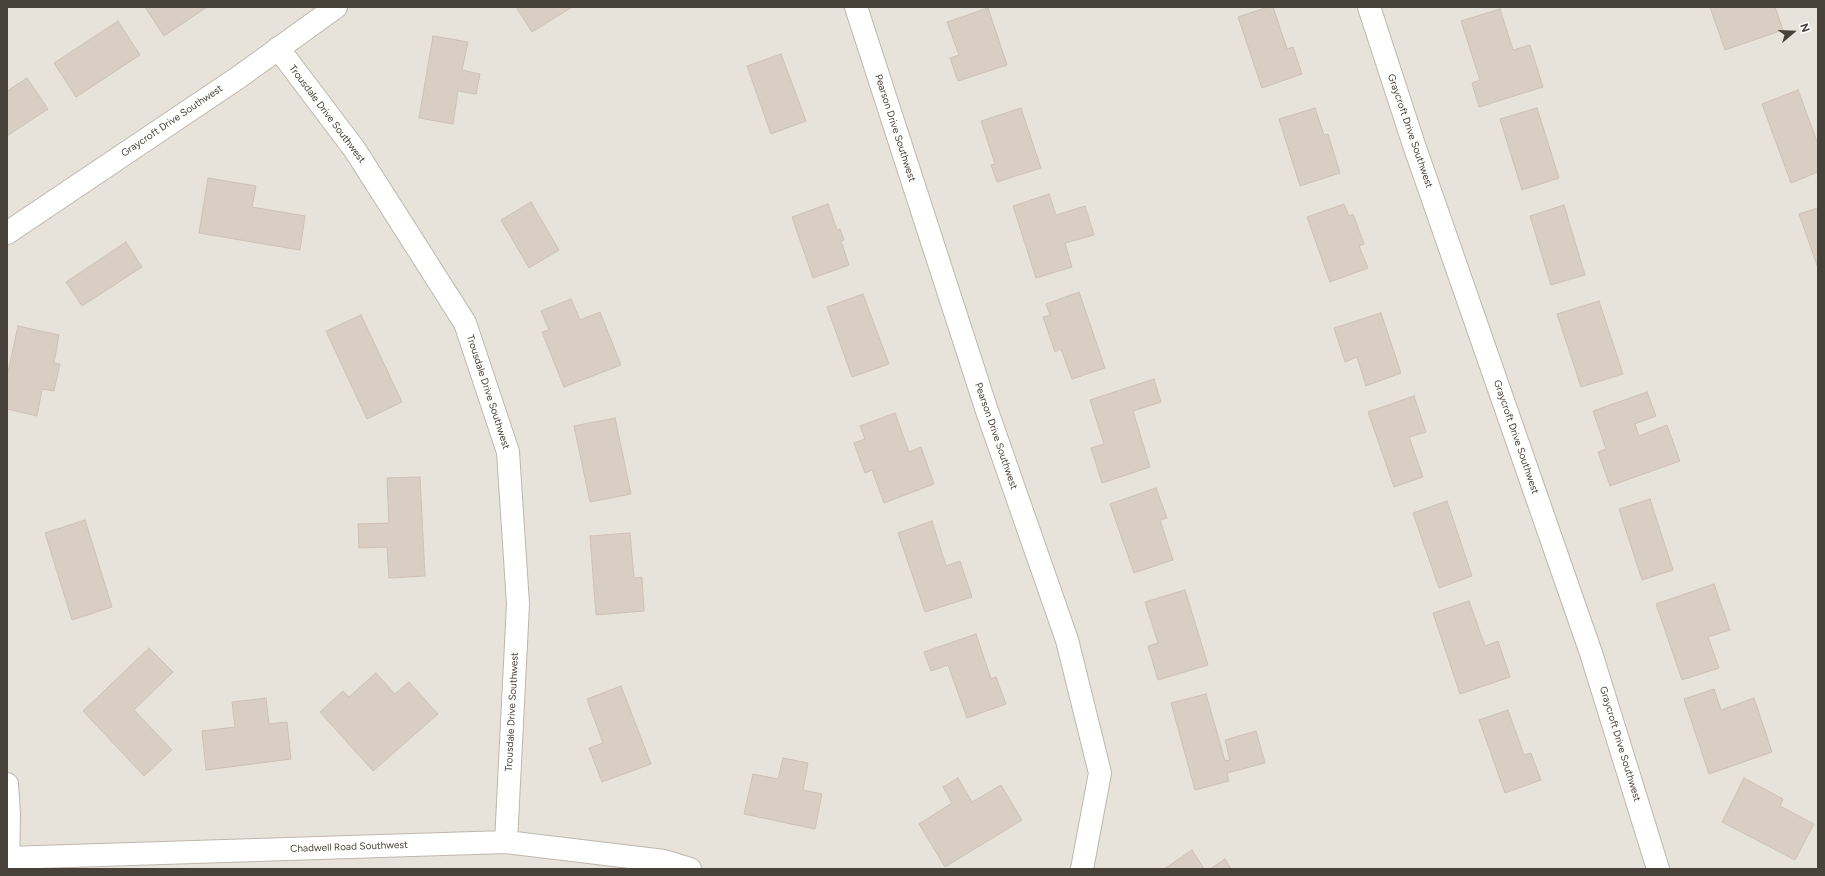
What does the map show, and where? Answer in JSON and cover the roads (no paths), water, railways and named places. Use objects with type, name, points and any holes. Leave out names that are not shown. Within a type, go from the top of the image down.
[{"type":"street","name":"Graycroft Drive Southwest","points":[[7,233],[336,7]]},
{"type":"street","name":"Pearson Drive Southwest","points":[[856,7],[987,411],[1067,640],[1100,773],[1082,869]]},
{"type":"street","name":"Graycroft Drive Southwest","points":[[1369,7],[1414,145],[1591,653],[1658,869]]},
{"type":"street","name":"Trousdale Drive Southwest","points":[[278,48],[355,150],[465,323],[508,452],[518,604],[506,842]]},
{"type":"street","points":[[7,784],[9,814],[8,861]]},
{"type":"street","name":"Chadwell Road Southwest","points":[[8,861],[506,842],[664,861],[690,869]]}]
